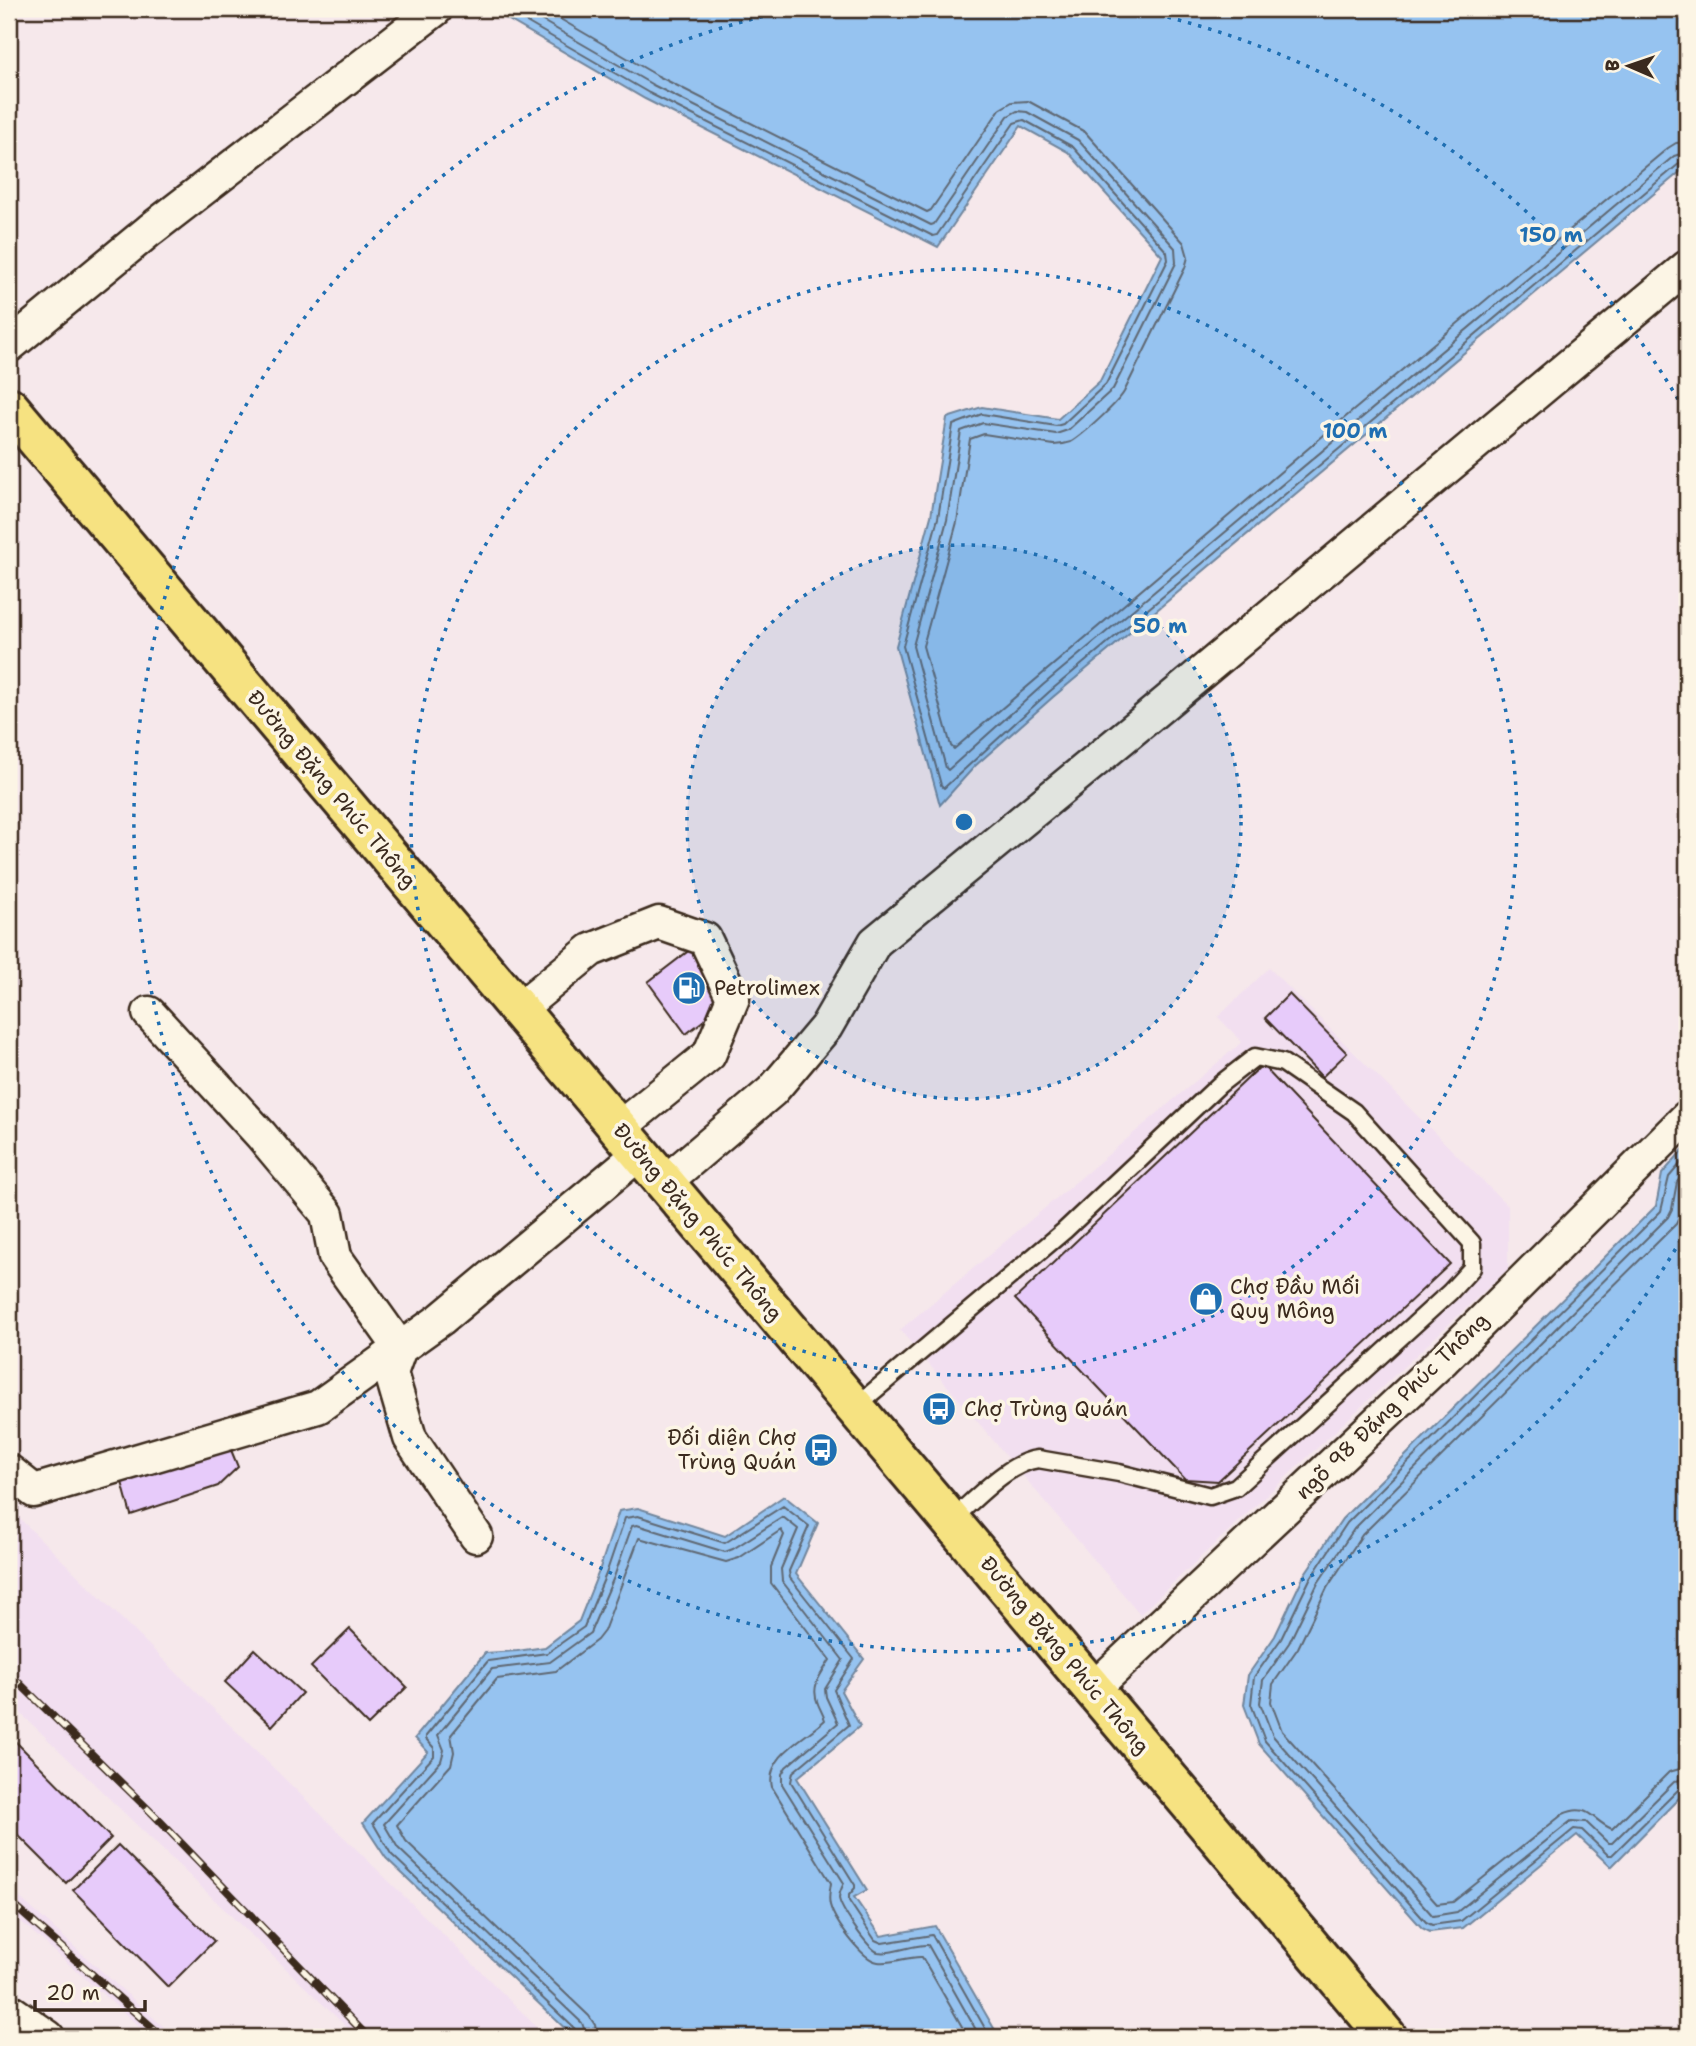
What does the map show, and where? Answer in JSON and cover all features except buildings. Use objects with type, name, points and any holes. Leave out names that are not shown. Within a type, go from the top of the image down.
[{"type":"main road","name":"Đường Đặng Phúc Thông","points":[[9,407],[1387,2037]]},
{"type":"street","points":[[9,345],[150,230],[436,9]]},
{"type":"street","points":[[664,1182],[772,1091],[826,1027],[875,942],[1687,267]]},
{"type":"street","points":[[9,1471],[34,1491],[318,1408],[442,1319],[630,1141],[709,1055],[733,998],[705,939],[659,923],[591,950],[519,1009]]},
{"type":"street","points":[[149,1013],[261,1135],[327,1214],[335,1257],[400,1348]]},
{"type":"street","name":"ngõ 98 Đặng Phúc Thông","points":[[1093,1689],[1444,1359],[1686,1118]]},
{"type":"street","points":[[400,1348],[391,1373],[410,1438],[476,1536]]},
{"type":"street","points":[[9,2010],[48,2037]]},
{"type":"lane","points":[[855,1407],[1065,1231],[1219,1085],[1255,1057],[1283,1063],[1354,1112],[1472,1244],[1472,1268],[1451,1292],[1236,1487],[1210,1496],[1038,1458],[1028,1460],[1008,1471],[951,1521]]},
{"type":"shaded area","name":"Chợ Đầu Mối Quy Mông","points":[[1269,968],[1508,1206],[1508,1269],[1140,1614],[900,1330],[1242,1042],[1218,1017]]},
{"type":"shaded area","points":[[9,1508],[545,2037],[357,2037],[9,1702]]},
{"type":"shaded area","points":[[9,1888],[175,2037],[151,2037],[9,1911]]},
{"type":"water","points":[[490,9],[1687,9],[1687,166],[1053,697],[975,766],[940,805],[896,646],[931,516],[947,418],[982,407],[1058,419],[1100,381],[1162,256],[1068,152],[1021,126],[938,247],[645,99]]},
{"type":"water","points":[[1687,1145],[1687,1790],[1611,1867],[1577,1835],[1463,1928],[1430,1932],[1422,1928],[1259,1744],[1244,1705],[1248,1675],[1275,1636],[1304,1575],[1342,1519],[1656,1206],[1662,1174]]},
{"type":"water","points":[[784,1496],[818,1523],[796,1574],[864,1659],[841,1691],[860,1726],[797,1778],[867,1890],[854,1897],[881,1936],[935,1926],[999,2037],[574,2037],[386,1858],[363,1823],[428,1752],[415,1738],[485,1653],[545,1647],[579,1621],[619,1511],[638,1508],[725,1536]]},
{"type":"railway","points":[[9,1673],[155,1816],[368,2037]]},
{"type":"railway","points":[[9,1901],[163,2037]]},
{"type":"place","name":"Petrolimex","points":[[689,988]]},
{"type":"place","name":"Chợ Đầu Mối Quy Mông","points":[[1206,1299]]},
{"type":"place","name":"Chợ Trùng Quán","points":[[939,1409]]},
{"type":"place","name":"Đối diện Chợ Trùng Quán","points":[[821,1450]]}]
